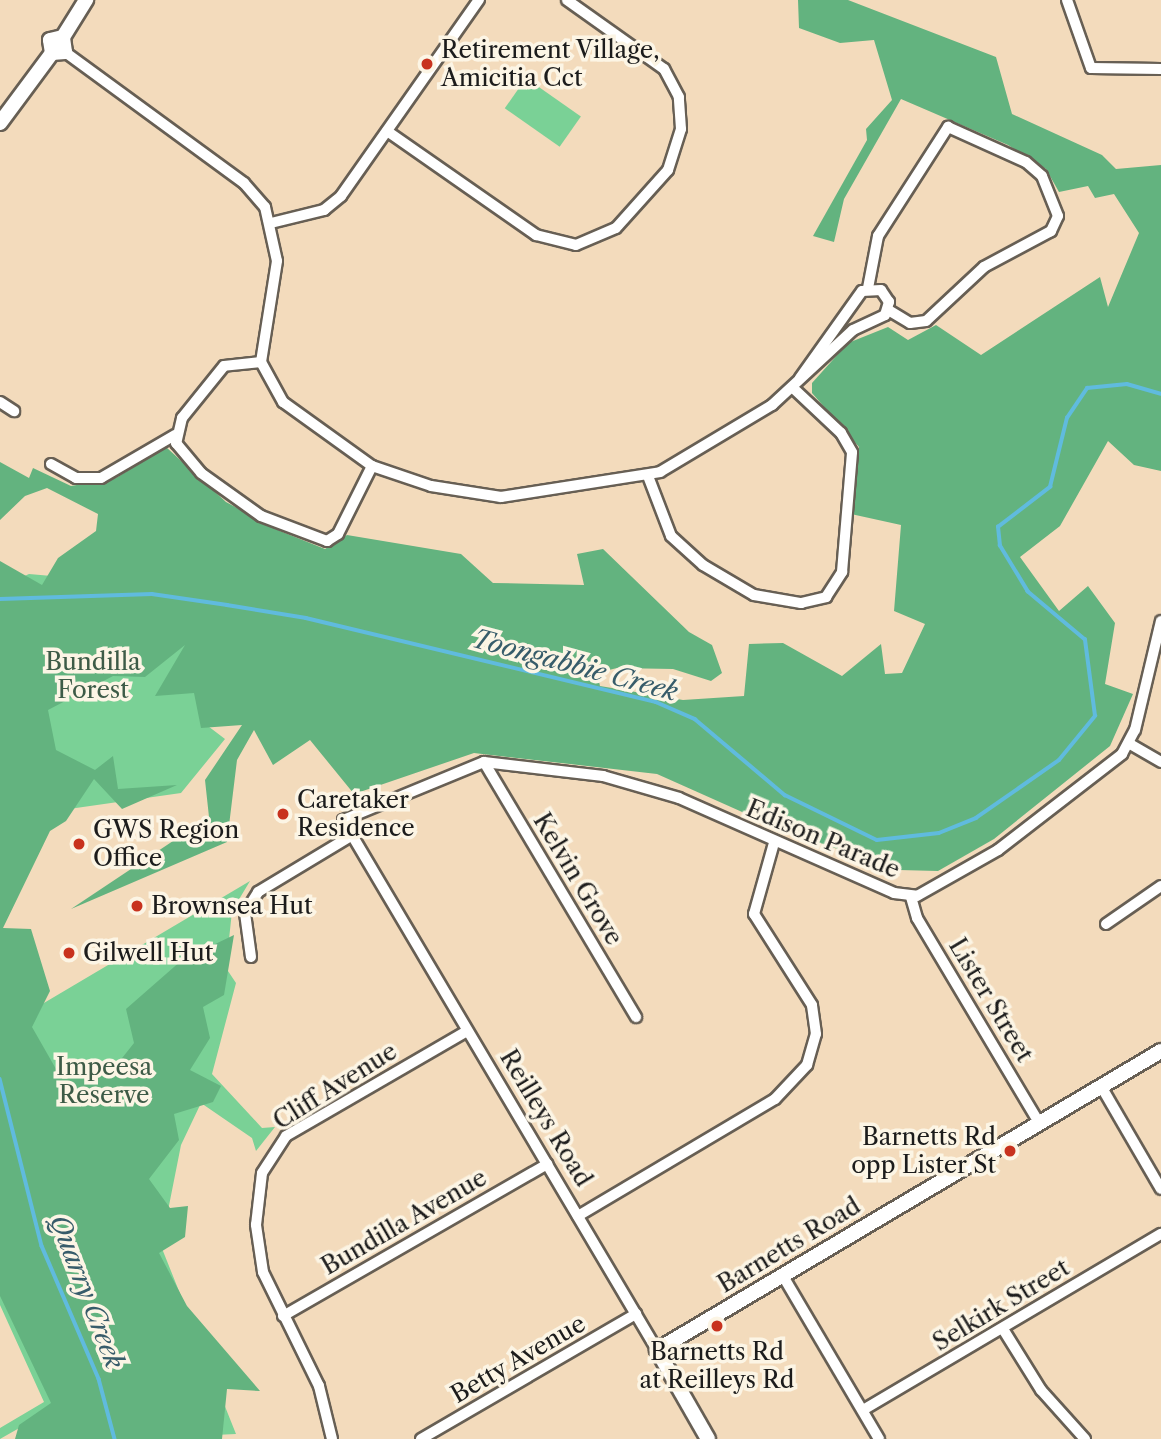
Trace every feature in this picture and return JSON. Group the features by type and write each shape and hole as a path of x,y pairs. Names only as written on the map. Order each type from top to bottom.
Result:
{"street":[{"path":"0,123 60,47 86,0"},
{"path":"271,223 334,203 479,0"},
{"path":"387,131 536,236 576,245 616,228 668,170 681,129 679,97 664,69 567,0"},
{"path":"1067,0 1091,68 1161,69"},
{"path":"60,47 244,183 271,223 277,261 261,362 283,402 372,466 431,486 501,497 648,476 739,427 796,383 853,330 888,310"},
{"path":"796,383 869,288 878,236 948,127 971,133 1042,176 1058,216 1051,231 984,267 926,321 910,323 888,310 881,289 869,288"},
{"path":"51,464 76,478 101,478 175,435 217,371 261,362"},
{"path":"648,476 671,536 703,565 754,595 801,603 826,597 842,572 852,453 796,383"},
{"path":"0,402 13,411"},
{"path":"175,435 187,458 230,496 321,541 338,534 372,466"},
{"path":"1161,621 1130,744 1161,762"},
{"name":"Edison Parade","path":"343,820 484,762 603,776 679,798 774,843 911,897 998,850 1130,744"},
{"name":"Kelvin Grove","path":"484,762 636,1017"},
{"name":"Reilleys Road","path":"343,820 708,1439"},
{"path":"251,957 246,913 258,892 351,836"},
{"path":"578,1216 775,1100 807,1065 816,1034 812,1005 754,914 774,843"},
{"path":"1105,923 1161,886"},
{"name":"Lister Street","path":"911,897 917,918 1039,1123"},
{"name":"Cliff Avenue","path":"332,1439 319,1386 263,1272 256,1236 260,1181 271,1152 296,1130 467,1031"},
{"name":"Barnetts Road","path":"657,1350 1161,1051"},
{"path":"1101,1086 1161,1189"},
{"name":"Bundilla Avenue","path":"283,1316 547,1164"},
{"name":"Selkirk Street","path":"863,1410 1161,1234"},
{"path":"783,1276 879,1439"},
{"name":"Betty Avenue","path":"421,1439 636,1314"},
{"path":"1003,1329 1037,1384 1085,1439"}],"green space":[{"path":"798,0 848,0 996,57 1012,114 1102,155 1116,169 1161,165 1161,471 1134,465 1108,441 1060,526 1020,557 1059,611 1088,586 1115,623 1105,684 1133,694 1110,746 994,839 938,871 899,870 785,831 657,774 474,753 354,794 310,740 273,765 254,730 237,760 227,842 71,909 209,817 205,780 242,725 201,728 194,693 155,696 185,645 145,677 113,676 48,710 56,750 95,770 113,756 118,789 177,785 122,809 94,779 66,821 50,831 3,928 31,929 50,991 32,1027 60,1076 111,1072 134,1043 126,1009 182,960 234,935 224,995 203,1007 210,1038 190,1070 221,1086 213,1102 174,1114 179,1140 149,1179 170,1208 188,1206 185,1237 159,1253 187,1306 260,1391 227,1389 222,1439 15,1439 19,1425 51,1403 0,1296 0,561 42,585 58,558 96,531 98,514 47,488 25,496 0,520 0,462 29,478 33,468 71,486 116,478 166,447 226,502 280,531 325,549 347,535 461,554 493,583 584,585 577,554 603,549 689,632 712,645 722,673 711,681 673,669 617,668 597,673 600,686 683,700 744,696 749,644 783,643 842,676 881,644 885,674 902,673 925,624 894,611 901,525 851,514 859,447 812,393 812,383 848,343 888,327 908,340 936,325 981,355 1100,277 1108,307 1139,233 1114,194 1095,198 1088,186 1059,192 1046,169 1008,145 901,99 844,199 834,242 813,236 867,140 866,129 892,100 874,40 840,43 799,28"},
{"path":"526,78 581,116 560,147 505,108"},
{"name":"Bundilla Forest","path":"29,574 188,588 200,720 225,739 181,793 55,811 4,585"},
{"name":"Impeesa Reserve","path":"250,881 232,911 226,968 236,983 212,1074 262,1128 275,1127 256,1151 252,1138 201,1103 181,1145 161,1246 236,1434 128,1439 100,1382 0,1439 0,1428 44,1402 0,1305 0,1029"}],"waterway":[{"name":"Toongabbie Creek","path":"0,599 152,594 227,605 306,618 656,702 695,719 785,795 877,840 939,833 976,818 1059,760 1095,716 1085,640 1028,592 1000,546 998,527 1050,487 1067,418 1087,388 1127,384 1161,394"},
{"name":"Quarry Creek","path":"0,1079 42,1246 99,1379 115,1439"}],"place":[{"name":"Retirement Village, Amicitia Cct","path":"427,64"},
{"name":"Caretaker Residence","path":"283,814"},
{"name":"GWS Region Office","path":"79,844"},
{"name":"Brownsea Hut","path":"137,906"},
{"name":"Gilwell Hut","path":"69,953"},
{"name":"Barnetts Rd opp Lister St","path":"1010,1151"},
{"name":"Barnetts Rd at Reilleys Rd","path":"717,1326"}]}
